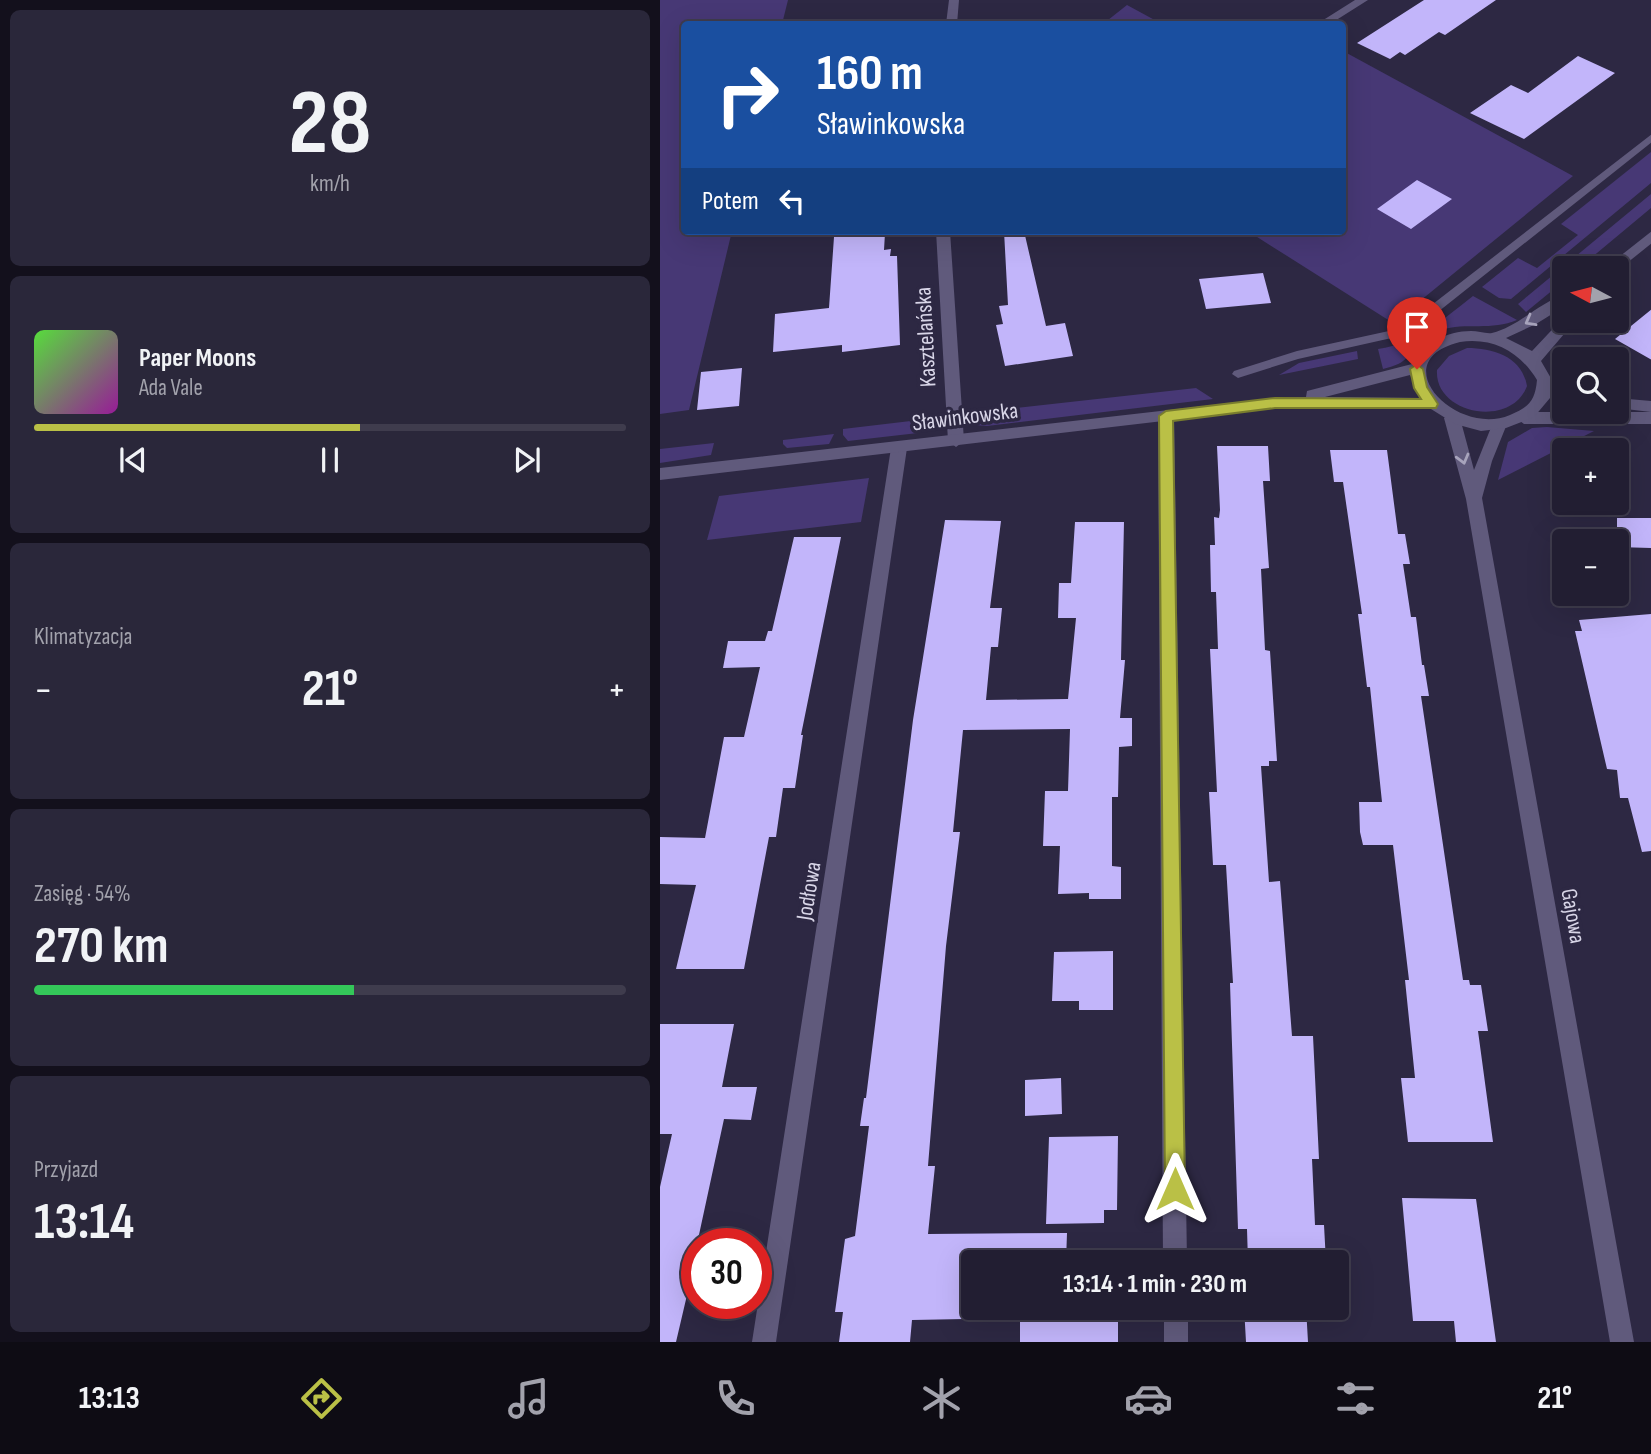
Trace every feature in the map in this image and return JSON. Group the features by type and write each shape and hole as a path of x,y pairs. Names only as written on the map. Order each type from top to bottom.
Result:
{"street":[{"path":"952,21 954,0"},
{"path":"1328,21 1363,0"},
{"name":"Kasztelańska","path":"944,235 956,441"},
{"path":"1627,256 1651,235"},
{"path":"1493,338 1531,321 1552,307"},
{"path":"1533,360 1557,333"},
{"path":"1524,418 1538,405 1545,388 1544,374 1533,360 1516,348 1493,338 1468,336 1442,342 1424,354 1417,369 1421,388 1432,404 1452,418 1476,424 1499,424 1524,418 1651,418"},
{"name":"Sławinkowska","path":"1275,403 1417,369"},
{"path":"1545,388 1552,390"},
{"name":"Sławinkowska","path":"660,474 1275,403 1432,404"},
{"path":"1629,404 1651,407"},
{"path":"1166,416 1175,1250"},
{"name":"Gajowa","path":"1452,418 1474,499 1622,1342"},
{"name":"Gajowa","path":"1474,499 1484,461 1499,424"},
{"name":"Jodłowa","path":"764,1342 899,448"},
{"path":"1176,1320 1176,1342"}],"lane":[{"path":"1238,374 1297,355 1401,332 1415,324 1651,137"}],"shaded area":[{"path":"660,0 788,0 783,21 681,21 681,235 731,235 689,410 660,414"},
{"path":"1127,5 1156,21 1107,21"},
{"path":"1346,53 1573,176 1393,323 1254,235 1346,235"},
{"path":"1651,152 1651,183 1563,256 1552,256 1552,265 1511,299 1499,298 1482,287 1518,258 1537,268 1578,235 1561,224"},
{"path":"1651,194 1651,208 1593,256 1576,256"},
{"path":"1552,276 1552,291 1526,312 1518,304"},
{"path":"1473,296 1517,320 1498,325 1441,330 1425,340 1401,362 1383,369 1378,349 1417,336"},
{"path":"1467,348 1497,352 1513,361 1524,376 1527,386 1518,399 1506,408 1475,411 1460,406 1448,397 1439,385 1437,370 1449,356"},
{"path":"1357,351 1358,359 1279,375 1299,363"},
{"path":"1196,388 1213,399 987,426 974,425 963,414"},
{"path":"936,418 932,428 918,433 848,441 843,435 843,429"},
{"path":"1532,428 1594,431 1580,438 1552,438 1552,452 1498,480 1508,442"},
{"path":"834,434 829,444 787,448 783,444 783,440"},
{"path":"714,443 711,455 660,463 660,449"},
{"path":"869,478 861,522 707,540 719,496"}],"building":[{"path":"1424,0 1496,0 1445,35 1439,32 1405,55 1400,52 1390,59 1357,43"},
{"path":"1578,56 1615,73 1524,139 1470,113 1511,85 1528,93"},
{"path":"1417,180 1452,199 1411,229 1377,209"},
{"path":"885,235 884,250 891,249 890,256 897,256 900,345 842,352 842,345 773,352 775,314 829,308 834,237"},
{"path":"1004,235 1025,235 1046,326 1065,323 1073,356 1005,366 996,325 1003,324 999,306 1008,305"},
{"path":"1263,273 1271,303 1206,309 1199,279"},
{"path":"1652,309 1652,360 1615,339 1622,333 1629,333 1630,327"},
{"path":"742,368 739,406 697,410 701,372"},
{"path":"1217,446 1268,446 1270,481 1263,481 1269,568 1261,569 1265,650 1270,651 1277,761 1269,761 1269,766 1261,766 1269,882 1280,881 1292,1036 1313,1036 1319,1159 1312,1159 1315,1225 1324,1225 1325,1250 1248,1250 1247,1229 1238,1229 1230,983 1233,983 1226,865 1213,865 1209,792 1217,792 1210,649 1218,649 1216,592 1211,592 1210,545 1215,545 1214,517 1219,518"},
{"path":"1330,450 1387,450 1398,534 1405,534 1410,564 1403,564 1411,617 1416,617 1429,696 1421,696 1463,980 1469,980 1470,985 1481,985 1488,1031 1478,1031 1493,1142 1408,1142 1401,1078 1415,1078 1405,980 1409,980 1393,845 1363,845 1360,832 1359,802 1382,802 1370,687 1367,687 1358,614 1362,614 1343,482 1334,482"},
{"path":"1617,518 1652,518 1652,548 1629,547 1629,529 1617,529"},
{"path":"945,520 1001,521 990,608 1002,608 998,647 991,647 986,700 1068,699 1076,618 1058,618 1059,583 1071,583 1075,522 1124,522 1121,660 1125,660 1120,718 1132,718 1132,746 1119,747 1118,797 1112,797 1112,866 1121,867 1121,899 1089,899 1089,893 1058,894 1060,846 1043,846 1045,791 1068,791 1070,729 963,730 953,832 960,832 946,946 928,1166 935,1166 928,1234 1067,1233 1066,1250 961,1250 961,1319 912,1320 910,1342 839,1342 843,1312 835,1312 845,1239 855,1236 869,1126 860,1126 866,1098 913,720"},
{"path":"794,537 841,537 801,735 795,788 783,788 776,837 769,837 744,969 676,969 696,885 660,884 660,837 705,838 724,737 744,737 760,667 723,668 728,641 765,641 768,631 772,631"},
{"path":"1652,614 1652,851 1642,852 1628,798 1620,798 1617,770 1607,769 1575,631 1582,631 1579,620"},
{"path":"1113,951 1113,1010 1079,1010 1079,1001 1052,1001 1054,952"},
{"path":"660,1024 734,1024 722,1087 757,1087 751,1120 724,1119 700,1228 681,1228 681,1319 676,1342 660,1342 660,1187 672,1134 660,1134"},
{"path":"1061,1078 1062,1114 1025,1116 1025,1080"},
{"path":"1118,1136 1117,1210 1104,1210 1104,1223 1046,1224 1049,1137"},
{"path":"1402,1198 1476,1199 1496,1342 1456,1342 1454,1321 1413,1321"},
{"path":"1020,1320 1118,1320 1118,1342 1020,1342"},
{"path":"1245,1320 1307,1320 1308,1342 1246,1342"}],"route":[{"path":"1175,1189 1166,416 1275,403 1432,404 1421,388 1417,369"}]}
